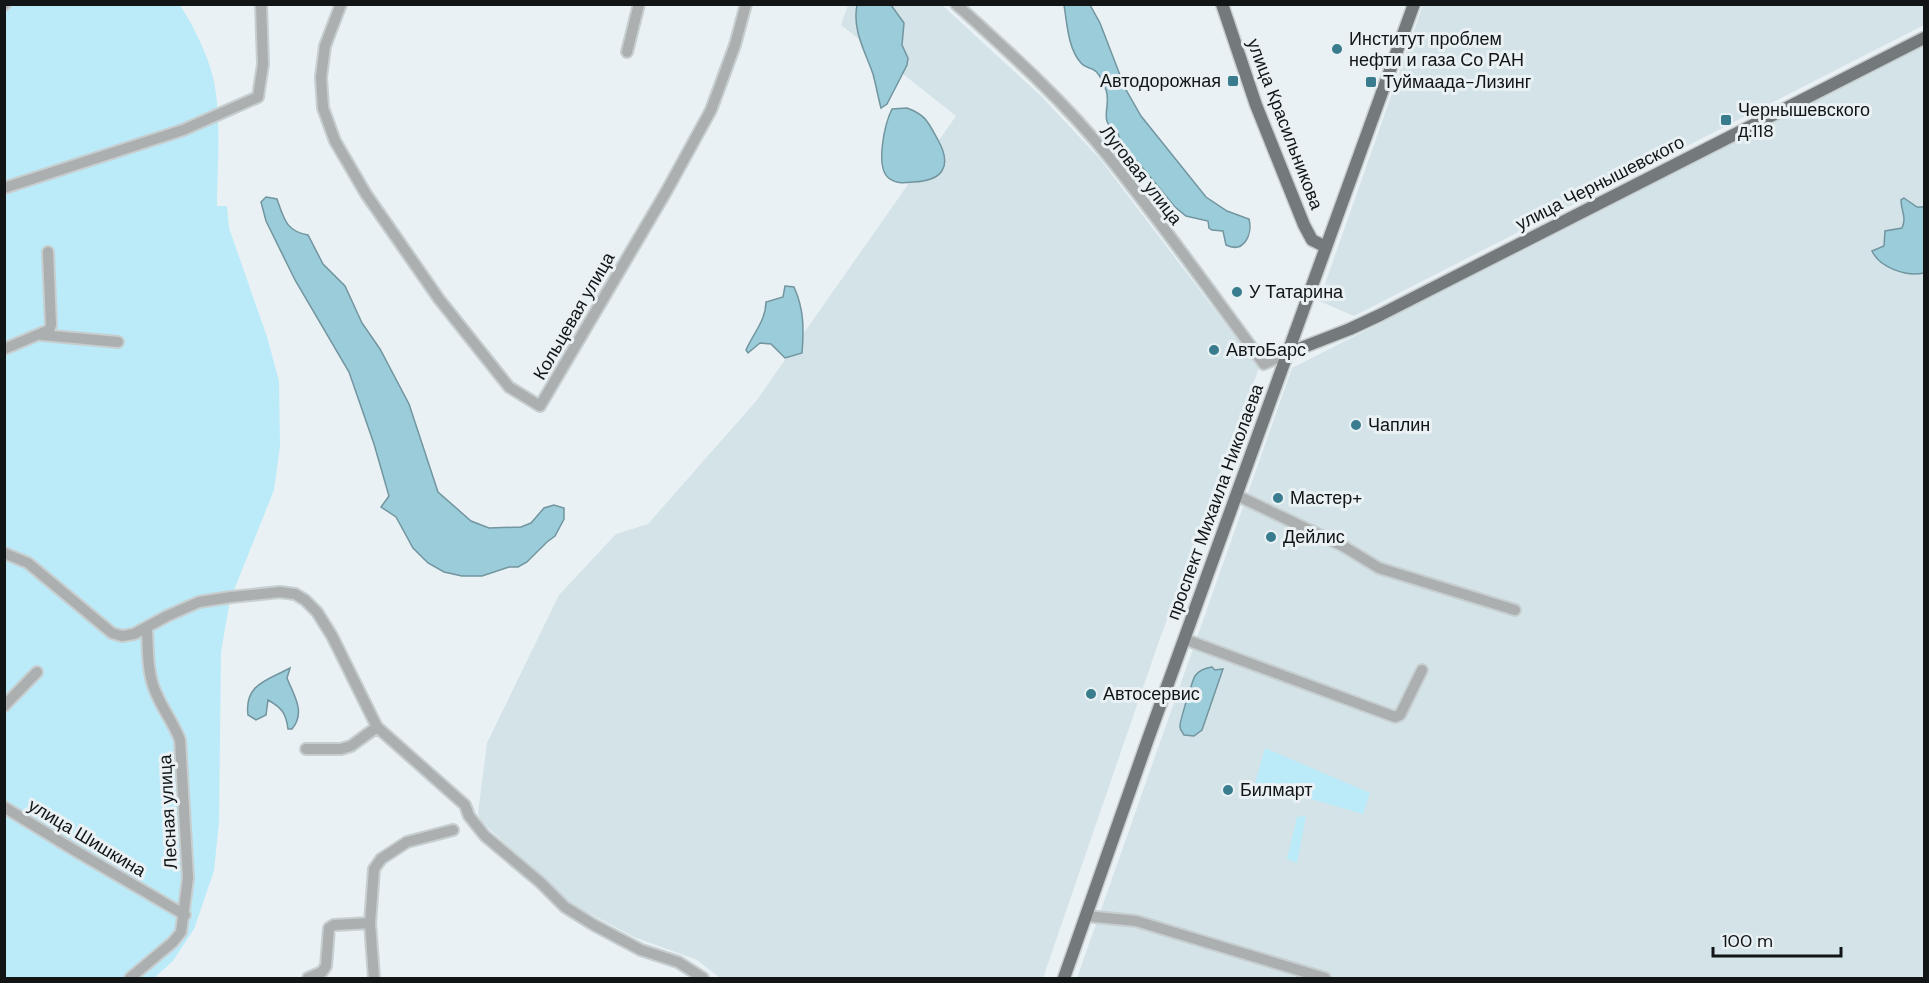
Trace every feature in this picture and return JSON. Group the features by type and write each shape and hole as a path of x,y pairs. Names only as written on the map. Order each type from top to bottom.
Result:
{"main road":[{"name":"улица Красильникова","path":"1222,4 1256,105 1304,225 1312,240 1326,247"},
{"name":"проспект Михаила Николаева","path":"1064,978 1414,4"},
{"name":"улица Чернышевского","path":"1288,353 1380,315 1924,38"}],"street":[{"path":"4,189 183,130 258,97 263,64 261,4"},
{"name":"Кольцевая улица","path":"341,4 325,46 321,77 323,108 335,141 366,194 439,299 509,387 540,406 666,192 711,110 735,45 746,4"},
{"path":"627,52 639,4"},
{"name":"Луговая улица","path":"956,4 1012,55 1068,111 1107,155 1264,364 1288,353"},
{"path":"4,349 42,335 49,330 51,325 48,252"},
{"path":"42,335 118,342"},
{"path":"1236,495 1343,546 1380,568 1515,610"},
{"path":"4,553 28,563 112,633 122,636 134,634 199,602 270,593 295,594 305,600 317,612 332,636 377,727 465,805 469,816 485,836 541,883 565,907 641,950 678,962 703,978"},
{"name":"Лесная улица","path":"130,978 182,932 188,878 180,740 152,683 148,662 147,628"},
{"path":"1184,639 1395,717 1400,715 1422,670"},
{"path":"4,706 36,672"},
{"path":"306,749 341,749 351,746 377,727"},
{"name":"улица Шишкина","path":"4,807 185,915"},
{"path":"374,978 370,923 375,869 381,859 407,842 453,830"},
{"path":"1086,916 1136,921 1326,978"},
{"path":"308,978 322,972 326,966 329,928 342,924 370,923"}],"shaded area":[{"path":"1924,4 1924,25 1354,316 1319,301 1423,5"},
{"path":"5,5 180,5 201,43 214,82 218,117 217,206 227,206 229,228 267,337 279,381 280,446 274,490 230,600 221,652 219,822 214,871 194,929 173,961 154,978 5,978"},
{"path":"848,5 942,5 1042,97 1100,159 1259,368 1158,644 1043,978 720,978 697,960 634,937 568,902 480,820 478,813 487,743 559,595 616,534 648,524 757,400 956,116 841,25"},
{"path":"857,5 891,5 904,23 902,45 908,58 907,65 887,104 881,108 873,74 858,32"},
{"path":"1064,5 1090,5 1100,23 1125,88 1141,116 1206,197 1227,211 1249,219 1250,231 1242,245 1232,247 1226,245 1223,231 1209,228 1208,221 1186,216 1175,207 1137,161 1125,152 1117,131 1111,127 1106,118 1107,96 1101,78 1096,71 1083,65 1073,51"},
{"path":"1924,46 1924,978 1077,978 1292,368"},
{"path":"907,108 923,116 929,124 942,150 944,165 942,171 931,179 901,183 893,181 885,174 882,145 892,109"},
{"path":"266,197 277,199 290,227 308,235 323,264 345,286 362,323 380,349 409,404 438,492 471,521 489,528 521,527 531,523 544,508 554,505 564,508 564,519 555,536 527,562 518,567 509,567 482,576 462,576 444,572 428,563 413,548 396,517 381,507 389,496 349,372 295,280 266,221 261,202"},
{"path":"1904,198 1917,207 1924,207 1924,273 1910,274 1895,270 1881,262 1872,251 1884,246 1885,231 1902,228 1904,217 1901,200"},
{"path":"785,286 794,287 800,303 803,327 802,353 785,358 771,344 760,343 748,353 746,350 762,321 766,302 783,297"},
{"path":"1212,667 1215,670 1223,669 1202,730 1194,736 1184,735 1180,724 1194,679 1200,671"},
{"path":"290,668 287,678 298,710 296,723 292,729 288,729 282,712 268,700 266,715 256,720 248,715 250,696 259,684"},
{"path":"1265,748 1370,793 1363,814 1255,783"},
{"path":"1306,816 1297,863 1287,859 1297,817"}],"place":[{"name":"Институт проблем нефти и газа Со РАН","path":"1337,49"},
{"name":"Автодорожная","path":"1233,81"},
{"name":"Туймаада-Лизинг","path":"1371,82"},
{"name":"Чернышевского д.118","path":"1726,120"},
{"name":"У Татарина","path":"1237,292"},
{"name":"АвтоБарс","path":"1214,350"},
{"name":"Чаплин","path":"1356,425"},
{"name":"Мастер+","path":"1278,498"},
{"name":"Дейлис","path":"1271,537"},
{"name":"Автосервис","path":"1091,694"},
{"name":"Билмарт","path":"1228,790"}]}
